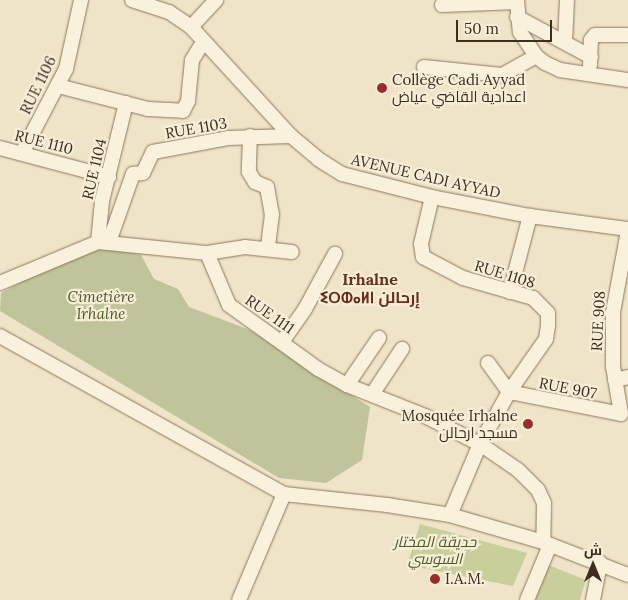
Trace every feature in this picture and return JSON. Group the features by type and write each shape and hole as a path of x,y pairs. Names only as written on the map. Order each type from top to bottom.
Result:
{"street":[{"name":"RUE 1106","path":"22,153 58,86 71,54 81,0"},
{"name":"AVENUE CADI AYYAD","path":"132,0 147,2 169,12 191,26 291,136 318,159 342,174 432,196 530,216 628,230"},
{"path":"191,26 216,0"},
{"path":"565,42 567,0"},
{"path":"442,5 516,1 520,32 536,56 552,67 628,80"},
{"path":"517,17 591,57"},
{"path":"590,74 591,40 595,35 628,35"},
{"path":"58,86 126,103 176,112 186,110 192,60 204,41"},
{"path":"424,67 502,74 536,56"},
{"name":"RUE 1104","path":"104,242 102,201 126,103"},
{"path":"250,136 249,172 255,182 267,187 272,214 268,248"},
{"name":"RUE 1103","path":"133,174 144,173 153,152 250,136 291,136"},
{"name":"RUE 1110","path":"0,148 133,174"},
{"path":"104,242 133,174"},
{"name":"RUE 1108","path":"432,196 421,244 423,257 446,271 542,304 548,312 546,339 509,392"},
{"path":"510,292 530,216"},
{"name":"RUE 908","path":"625,418 622,378 612,337 622,290 628,230"},
{"path":"0,283 104,242 207,254 245,247 292,252"},
{"name":"RUE 1111","path":"207,254 229,305 318,369 346,385 373,394 480,444 518,470 538,490 545,512 546,543 527,600"},
{"path":"282,342 305,309 335,254"},
{"path":"0,336 284,494 387,505 450,515 546,543 628,575"},
{"path":"346,385 379,338"},
{"path":"373,394 402,349"},
{"path":"450,515 480,444 509,392 488,363"},
{"name":"RUE 907","path":"509,392 625,418"},
{"path":"239,600 284,494"},
{"path":"594,600 600,563"}],"green space":[{"name":"Cimetière Irhalne","path":"103,246 141,255 154,279 178,289 189,307 250,330 370,407 362,460 326,483 279,478 0,311 1,293 81,250"},
{"name":"حديقة المختار السوسي","path":"420,524 527,553 513,586 407,565"},
{"path":"546,564 586,580 580,600 532,600"}],"place":[{"name":"Collège Cadi Ayyad اعدادية القاضي عياض","path":"382,88"},
{"name":"Mosquée Irhalne مسجد ارحالن","path":"528,424"},
{"name":"I.A.M.","path":"435,579"}],"district":[{"name":"Irhalne ⵉⵔⵀⴰⵍⵏ إرحالن","path":"370,288"}]}
